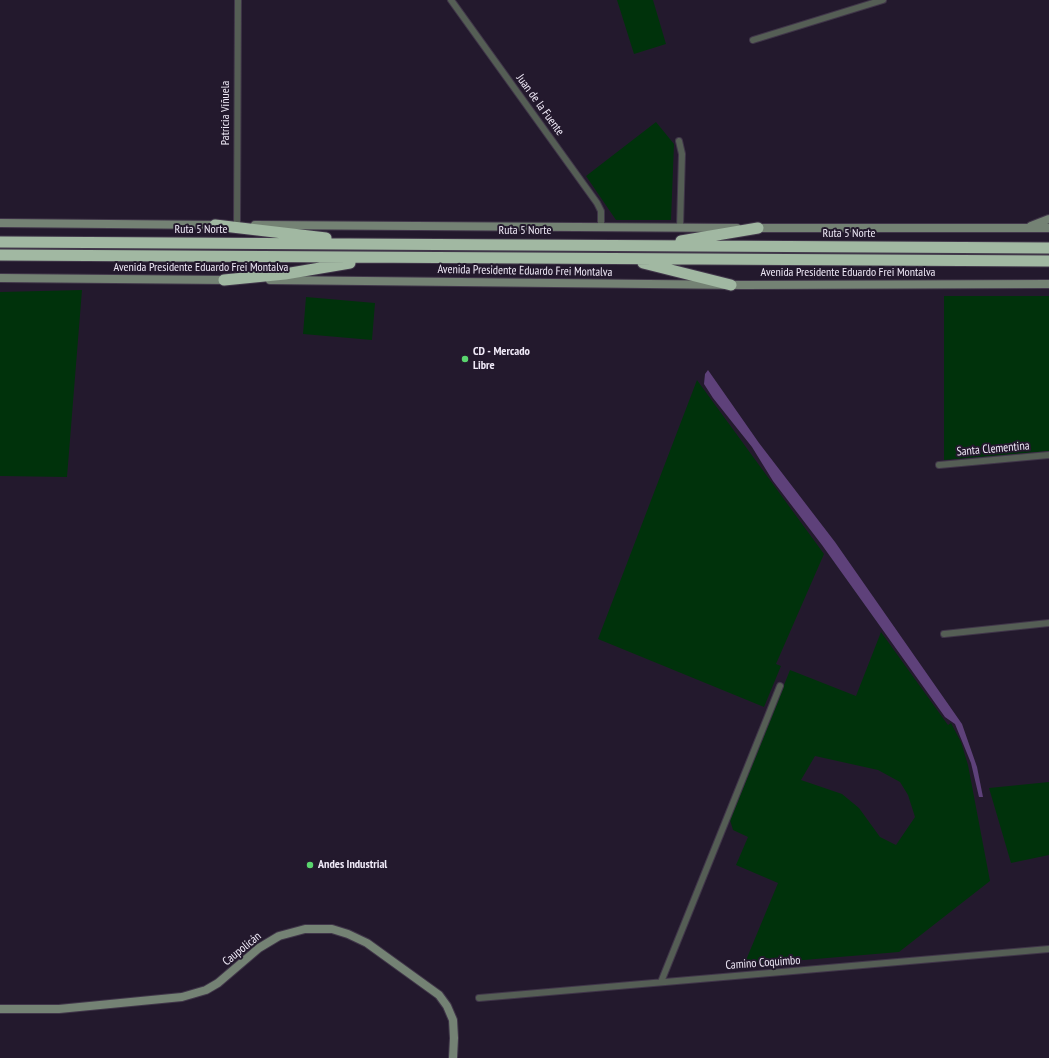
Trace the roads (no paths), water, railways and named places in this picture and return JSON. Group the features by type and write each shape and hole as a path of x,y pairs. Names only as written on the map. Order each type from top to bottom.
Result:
{"highway":[{"path":"215,225 366,244"},
{"path":"661,245 758,228"},
{"name":"Ruta 5 Norte","path":"0,242 1049,248"},
{"path":"0,255 1049,261"},
{"path":"224,280 292,273 380,258"},
{"path":"619,259 730,285"}],"main road":[{"path":"1024,228 1049,219"},
{"path":"0,223 758,228 1049,228"},
{"name":"Avenida Presidente Eduardo Frei Montalva","path":"0,278 730,285 1049,284"},
{"name":"Caupolicán","path":"0,1009 59,1009 182,997 206,990 259,948 279,936 305,929 332,929 348,934 367,943 439,995 447,1006 453,1020 453,1058"}],"street":[{"name":"Patricia Viñuela","path":"237,225 238,0"},
{"name":"Juan de la Fuente","path":"451,0 597,203 601,211 601,227"},
{"path":"753,40 883,0"},
{"path":"679,141 682,154 680,227"},
{"name":"Santa Clementina","path":"939,464 1049,455"},
{"path":"944,634 1049,624"},
{"path":"662,982 780,686"},
{"name":"Camino Coquimbo","path":"479,998 1049,949"}],"place":[{"name":"CD - Mercado Libre","path":"465,359"},
{"name":"Andes Industrial","path":"310,865"}]}
